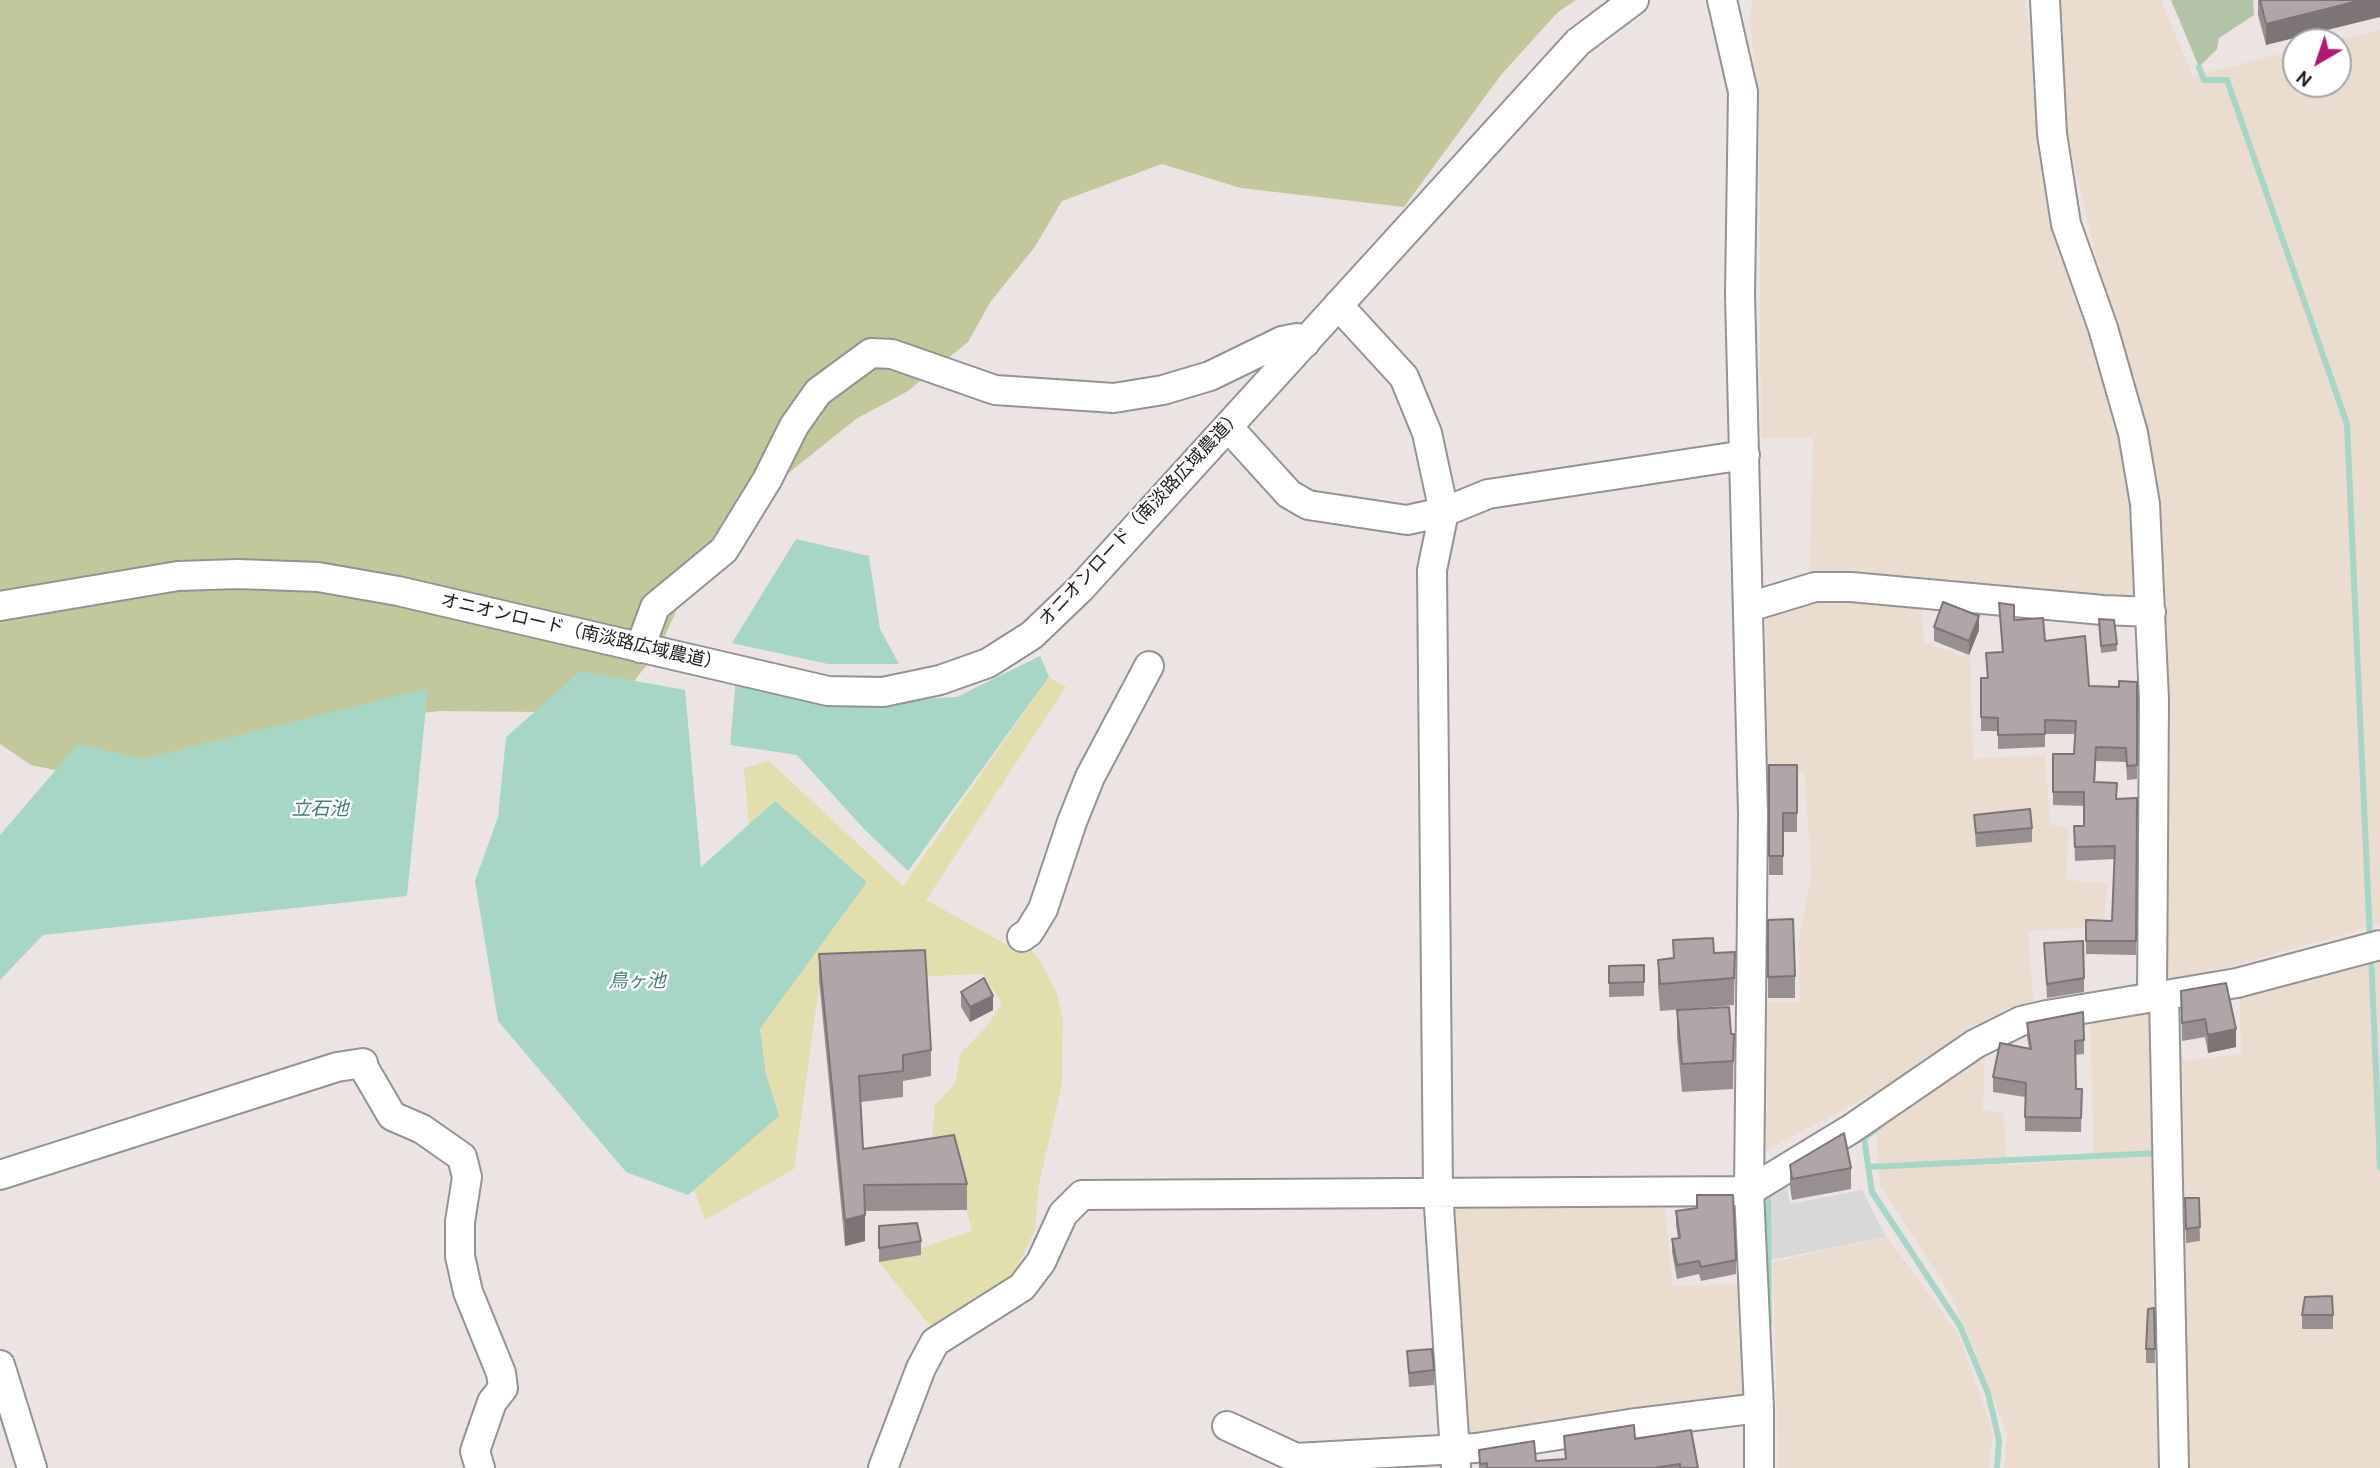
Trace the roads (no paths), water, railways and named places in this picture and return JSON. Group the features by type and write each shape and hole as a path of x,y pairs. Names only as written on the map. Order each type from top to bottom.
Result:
{"street":[{"name":"オニオンロード（南淡路広域農道）","path":"0,606 178,576 238,573 318,577 398,591 828,691 884,692 940,680 988,663 1032,635 1080,589 1578,42 1634,0"},
{"path":"1722,0 1743,92 1740,295 1753,814 1749,1191 1759,1408 1759,1468"},
{"path":"2045,0 2052,134 2066,224 2103,328 2133,433 2145,504 2154,700 2158,996 2174,1468"},
{"path":"1338,305 1404,377 1427,433 1444,512 1432,570 1438,1192 1455,1459"},
{"path":"639,649 655,607 724,550 767,480 794,426 818,392 871,353 892,354 995,390 1114,398 1163,390 1210,376 1282,341 1297,338 1305,343"},
{"path":"1229,428 1289,494 1308,505 1407,520 1444,512 1488,494 1745,455"},
{"path":"1749,607 1815,587 1850,587 2103,610 2151,611"},
{"path":"1023,937 1043,909 1090,777 1149,666"},
{"path":"883,1468 935,1342 1022,1287 1041,1262 1063,1214 1082,1195 1749,1191 1851,1129 1975,1044 2021,1021 2237,983 2380,945"},
{"path":"0,1175 337,1067 363,1063 392,1116 422,1129 462,1157 467,1177 460,1222 460,1256 468,1292 501,1373 503,1388 492,1402 475,1451 480,1468"},
{"path":"0,1364 32,1468"},
{"path":"1227,1426 1291,1463 1455,1459 1476,1448 1629,1424 1759,1408"}],"water":[{"path":"796,539 869,556 880,629 899,664 828,664 732,643"},
{"path":"1040,656 1049,677 908,871 864,829 797,755 730,745 736,679 826,704 957,697"},
{"name":"鳥ヶ池","path":"581,671 685,690 701,867 775,801 867,882 760,1029 766,1074 779,1116 688,1195 626,1172 498,1021 475,881 498,817 506,737"},
{"name":"立石池","path":"428,688 407,896 43,935 0,980 0,835 78,744 143,759"}],"waterway":[{"path":"2199,67 2204,80 2227,80 2347,424 2370,940"},
{"path":"2371,954 2380,1167"},
{"path":"1855,1141 1879,1127"},
{"path":"1864,1138 1872,1192 1960,1326 1988,1393 1999,1440 1997,1468"},
{"path":"1868,1167 2159,1153"},
{"path":"1768,1190 1769,1323"}]}
